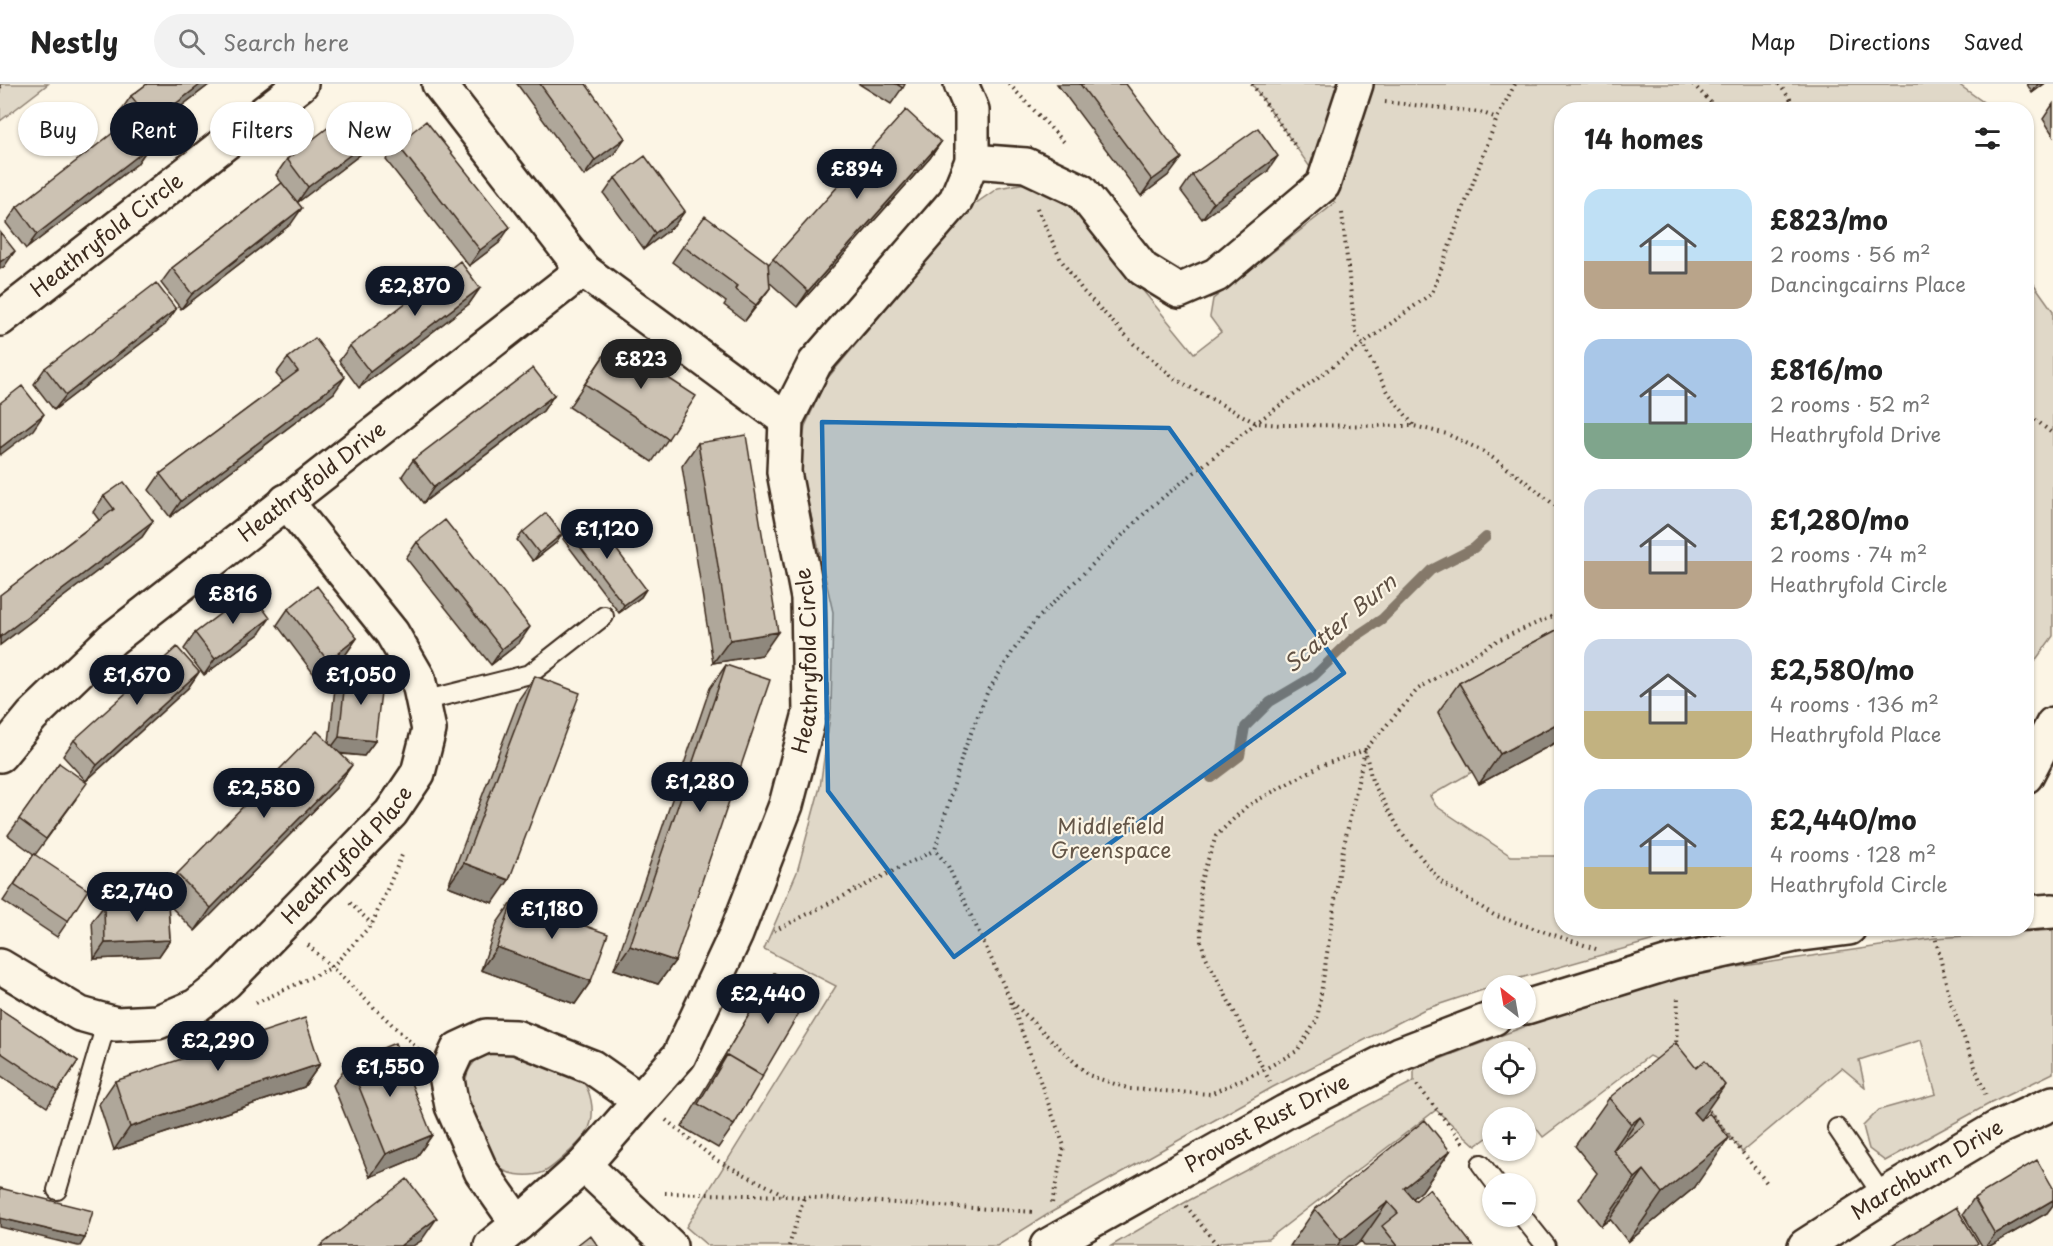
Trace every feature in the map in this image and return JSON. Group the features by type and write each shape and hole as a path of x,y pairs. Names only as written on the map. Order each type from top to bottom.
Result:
{"street":[{"name":"Heathryfold Circle","path":"0,319 302,84"},
{"path":"439,84 583,270 786,420"},
{"name":"Heathryfold Circle","path":"491,1246 584,1165 679,1056 736,934 786,805 810,713 808,598 784,472 786,420 815,363 956,200 972,161 972,110 961,84"},
{"path":"972,161 1026,165 1081,191 1143,269 1179,291 1216,275 1323,185 1354,91"},
{"name":"Heathryfold Drive","path":"0,755 32,716 112,639 583,270"},
{"name":"Heathryfold Place","path":"0,966 80,1014 116,1024 158,1022 196,1006 226,982 391,813 418,773 429,730 418,678 392,633 286,501"},
{"path":"2034,761 2053,724"},
{"path":"2034,912 2053,911"},
{"path":"1536,1003 1672,962 1790,936"},
{"name":"Provost Rust Drive","path":"1055,1231 1400,1054 1482,1023"},
{"path":"518,1224 481,1171 452,1106 446,1075 458,1049 486,1035 516,1037 592,1067 639,1100"},
{"name":"Marchburn Drive","path":"1805,1246 1997,1128 2053,1103"},
{"path":"584,1165 670,1246"}],"lane":[{"path":"423,701 530,674 604,616"},
{"path":"57,1190 106,1021"},
{"path":"1837,1128 1883,1196"},
{"path":"1481,1164 1488,1173"},
{"path":"1531,1227 1546,1246"}],"path":[{"path":"0,87 4,84"},
{"path":"1009,84 1072,150"},
{"path":"1252,84 1344,215 1355,330 1388,392 1414,426"},
{"path":"736,934 771,932 935,850 963,753 987,693 1034,622 1151,507 1256,423 1432,292 1497,118 1515,84"},
{"path":"1693,84 1710,102"},
{"path":"1779,84 1792,102"},
{"path":"1354,91 1480,112 1497,118"},
{"path":"1026,165 1026,183 1061,260 1083,291 1134,344 1175,379 1256,423 1414,426 1447,434 1483,451 1554,505"},
{"path":"2034,419 2053,434"},
{"path":"1011,1001 1088,1075 1130,1089 1210,1095 1297,1051 1317,1020 1342,854 1365,750 1418,689 1498,640 1554,616"},
{"path":"1365,750 1372,781 1402,834 1441,882 1494,915 1554,935"},
{"path":"1286,1112 1205,955 1201,941 1200,883 1216,836 1247,806 1320,766 1365,750"},
{"path":"252,1005 331,968 372,924 407,844"},
{"path":"632,1210 650,1192 787,1196 1055,1231 1064,1146 1011,1001 948,867 935,850"},
{"path":"284,921 446,1075"},
{"path":"1558,936 1606,952"},
{"path":"1935,936 1951,1003 1997,1128"},
{"path":"1672,962 1678,988 1676,1057"},
{"path":"1400,1054 1414,1081 1465,1145"},
{"path":"639,1100 716,1160 787,1196"},
{"path":"1705,1106 1767,1183"},
{"path":"789,1246 804,1197"},
{"path":"1207,1233 1218,1246"}],"highlighted area":[{"path":"822,422 1169,428 1344,673 954,957 828,791"}],"green space":[{"path":"0,84 48,84 25,102 18,102 18,107 0,121"},
{"name":"Middlefield Greenspace","path":"1252,84 1958,84 1983,102 1554,102 1554,662 1438,713 1472,772 1430,796 1436,806 1511,856 1554,856 1554,936 1668,936 1531,975 1482,975 1482,990 1425,1009 1273,1087 1050,1213 997,1246 708,1246 686,1227 836,986 764,949 797,872 820,787 831,709 833,612 800,467 805,426 826,380 972,206 998,188 1026,183 1068,199 1194,353 1221,332 1210,317 1213,299 1335,203"},
{"path":"2034,284 2053,311 2053,636 2034,662"},
{"path":"2053,930 2053,1073 1989,1104 1885,1161 1869,1149 1863,1126 1879,1110 1936,1094 1921,1040 1859,1060 1865,1087 1842,1068 1742,1152 1676,1068 1649,1056 1543,1137 1536,1128 1536,1107 1482,1107 1482,1142 1476,1146 1436,1110 1268,1239 1221,1242 1217,1246 1111,1246 1184,1203 1414,1081 1414,1069 1482,1043 1482,1095 1536,1095 1536,1041 1487,1041 1518,1029 1536,1029 1536,1022 1696,973 1935,938 2034,936 2034,931"},
{"path":"510,1051 552,1064 574,1074 585,1085 591,1100 592,1117 587,1132 574,1148 554,1165 538,1174 517,1175 497,1167 487,1152 467,1101 466,1079 469,1069 476,1060 489,1052"}],"building":[{"path":"147,84 201,84 178,102 136,102 131,96"},
{"path":"540,84 586,84 625,138 595,160"},
{"path":"1080,84 1126,84 1182,158 1152,180"},
{"path":"906,110 941,142 808,291 773,259"},
{"path":"426,121 510,227 480,250 406,156 412,156 412,132"},
{"path":"1258,128 1278,156 1213,203 1192,175"},
{"path":"326,129 326,156 348,156 308,187 287,159 291,156 314,156 314,138"},
{"path":"110,135 110,156 138,156 37,234 17,207 83,156 98,156 98,144"},
{"path":"645,156 685,211 655,233 615,178"},
{"path":"282,183 302,208 192,294 172,268"},
{"path":"705,216 768,263 770,288 756,305 735,289 737,286 683,246"},
{"path":"0,232 15,251 0,262"},
{"path":"460,261 480,288 370,372 350,346"},
{"path":"156,283 176,309 66,395 45,368"},
{"path":"315,338 345,377 181,501 160,474 298,371 288,358"},
{"path":"613,342 696,396 668,439 585,384"},
{"path":"533,368 554,395 434,487 413,460"},
{"path":"22,386 44,414 0,448 0,403"},
{"path":"746,435 778,632 730,640 698,443"},
{"path":"124,482 153,521 0,637 0,595 114,509 104,496"},
{"path":"546,513 562,534 539,553 523,532"},
{"path":"590,514 646,589 624,605 568,531"},
{"path":"445,520 530,627 502,649 417,542"},
{"path":"317,586 357,638 328,661 288,609"},
{"path":"250,591 270,618 215,659 195,633"},
{"path":"1554,631 1554,725 1500,754 1459,683"},
{"path":"177,647 199,672 97,765 74,740"},
{"path":"726,665 770,680 675,961 630,946"},
{"path":"346,672 383,676 375,741 339,737"},
{"path":"535,676 580,693 509,880 464,863"},
{"path":"317,731 352,765 211,908 177,874"},
{"path":"59,763 87,783 46,839 19,819"},
{"path":"34,854 88,890 68,921 14,885"},
{"path":"513,900 608,934 591,981 497,947"},
{"path":"168,903 170,940 105,943 104,906"},
{"path":"774,973 810,994 762,1076 727,1055 716,1070"},
{"path":"0,1009 78,1061 58,1091 0,1052"},
{"path":"305,1018 320,1064 130,1127 115,1081"},
{"path":"395,1043 432,1135 386,1154 349,1062"},
{"path":"1676,1043 1696,1068 1705,1060 1725,1085 1693,1112 1700,1120 1709,1113 1729,1138 1662,1193 1644,1170 1635,1178 1613,1150 1645,1124 1640,1117 1631,1124 1609,1098"},
{"path":"727,1055 763,1076 734,1125 698,1104"},
{"path":"1425,1120 1450,1151 1404,1188 1415,1201 1429,1189 1473,1246 1398,1246 1382,1226 1398,1213 1388,1202 1341,1240 1315,1209"},
{"path":"2037,1160 2053,1188 2053,1200 1995,1234 1974,1198"},
{"path":"407,1179 437,1218 400,1246 320,1246"},
{"path":"0,1188 93,1211 85,1238 0,1218"},
{"path":"1956,1207 1978,1243 1974,1246 1893,1245"},
{"path":"590,1235 598,1246 576,1246"}],"waterway":[{"name":"Scatter Burn","path":"1211,778 1240,756 1245,727 1270,702 1314,676 1352,639 1382,619 1431,570 1474,548 1486,537"}]}
